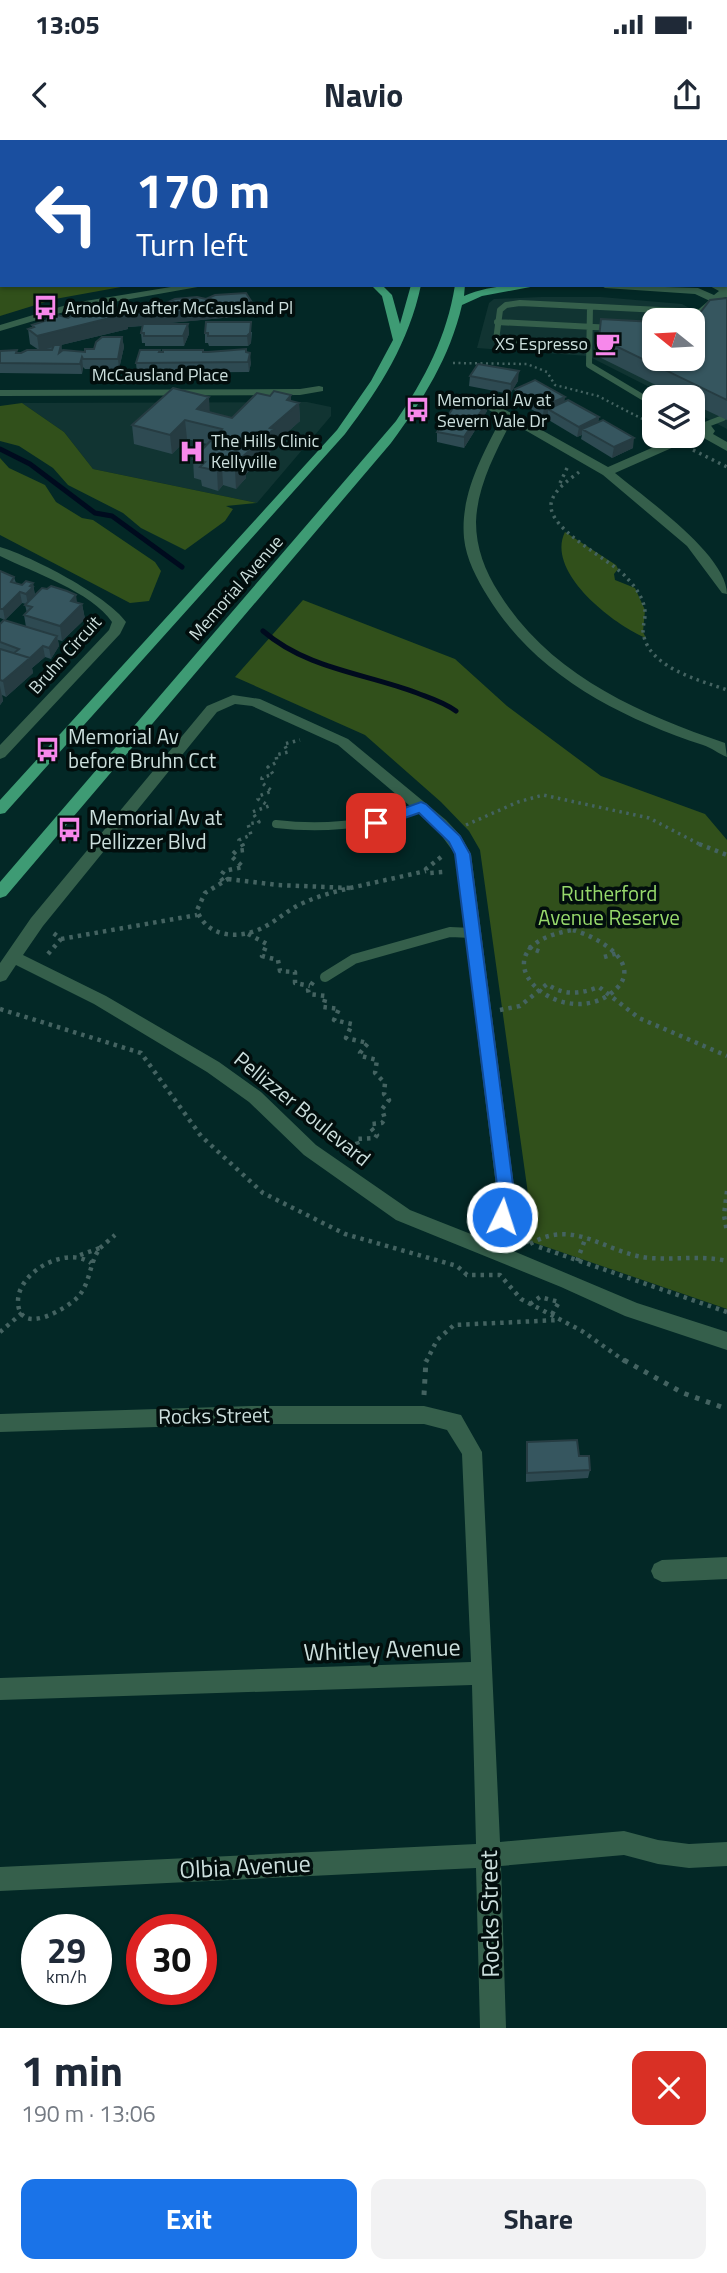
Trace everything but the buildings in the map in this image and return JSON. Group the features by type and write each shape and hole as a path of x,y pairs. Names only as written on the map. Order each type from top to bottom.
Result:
{"main road":[{"path":"379,287 385,292 399,340"},
{"name":"Memorial Avenue","path":"0,809 341,432 367,397 399,340 415,287"},
{"name":"Memorial Avenue","path":"0,892 387,440 429,378 458,303 460,287"},
{"path":"458,303 479,293 522,287"}],"street":[{"path":"0,328 73,306 192,287"},
{"path":"638,287 723,293"},
{"name":"McCausland Place","path":"0,393 300,392 319,389"},
{"path":"451,397 489,405 607,472 692,543 727,590"},
{"path":"509,415 479,478 471,508 470,537 480,571 497,604 523,636 557,666 608,701 671,730 725,747"},
{"path":"496,439 516,434 539,434"},
{"path":"705,435 727,447"},
{"path":"607,472 662,448"},
{"name":"Bruhn Circuit","path":"0,551 93,598 116,614 119,622 115,631 0,754"},
{"path":"0,976 12,956 212,709 233,699 255,702 342,742 449,832 463,854 506,1194 502,1217 485,1249"},
{"name":"Pellizzer Boulevard","path":"12,956 100,1000 213,1067 255,1097 310,1150 403,1215 568,1281 632,1310 727,1341"},
{"name":"Rocks Street","path":"0,1423 251,1415 426,1416"},
{"name":"Whitley Avenue","path":"0,1689 483,1673 472,1452 454,1422 426,1416"},
{"path":"662,1571 727,1568"},
{"name":"Rocks Street","path":"483,1673 493,2028"},
{"name":"Olbia Avenue","path":"0,1879 489,1855 624,1843 658,1852 689,1856 727,1854"}],"lane":[{"path":"704,308 723,293"},
{"path":"589,346 496,340 500,310 512,304 642,308"},
{"path":"590,307 589,365 642,397"},
{"path":"497,321 616,328"},
{"path":"705,426 723,418"},
{"path":"276,824 307,828 353,827 376,823 421,807"},
{"path":"325,977 354,959 450,932 472,933"}],"path":[{"path":"449,363 527,364 547,372 555,385 598,396 642,419"},
{"path":"687,448 727,467"},
{"path":"592,464 560,484 553,495 551,510 558,525 571,537 616,565 635,588 645,610 643,632 659,659 676,670 727,690"},
{"path":"223,881 220,877 224,871 243,867 231,856 236,851 245,850 239,840 251,835 248,824 259,822 252,812 268,806 258,799 258,796 272,791 261,783 262,778 273,774 268,767 277,762 276,755 288,752 284,744 303,740"},
{"path":"449,832 518,802 543,795 649,818 708,849 727,855"},
{"path":"426,872 427,865 441,857"},
{"path":"350,888 278,885 238,879 223,881 204,895 197,906 197,915 204,925 222,934 247,934 274,922 298,905 350,888 426,872 443,872"},
{"path":"48,954 61,939 197,915"},
{"path":"573,930 604,939 618,953 623,964 619,985 610,994 590,1002 556,1000 537,991 523,969 524,954 528,947 542,936 573,930"},
{"path":"52,932 61,939"},
{"path":"247,934 267,944 262,956 264,958 278,960 280,971 295,972 295,983 310,986"},
{"path":"528,947 543,953"},
{"path":"604,957 618,953"},
{"path":"325,977 322,976 310,986 309,994 326,996 324,1007 339,1009 334,1020 352,1024 346,1038 368,1042 360,1053 361,1056 377,1059 375,1073 385,1083 384,1094 389,1100 382,1109 385,1119 382,1123 372,1124 377,1135 375,1138 356,1139 362,1157 359,1161"},
{"path":"482,1011 520,1006 547,984 561,992 576,993 599,987 639,1018 727,1056"},
{"path":"576,993 578,1003"},
{"path":"0,1009 141,1053 201,1136 263,1193 345,1234 457,1266 467,1275 500,1275 516,1294 530,1304 582,1331 660,1382 727,1409"},
{"path":"727,1191 724,1214 727,1232"},
{"path":"530,1244 538,1237 554,1234 586,1237 614,1249 649,1258 708,1255 727,1261"},
{"path":"100,1248 80,1255 55,1258 32,1272 18,1293 18,1308 22,1313 38,1319 64,1309 88,1283 91,1263 100,1248 115,1235"},
{"path":"586,1237 577,1261 727,1312"},
{"path":"80,1255 91,1263"},
{"path":"530,1304 540,1297 559,1301 551,1316"},
{"path":"0,1332 22,1313"},
{"path":"426,1416 424,1371 428,1350 454,1325 560,1320"}],"shaded area":[{"path":"601,297 682,304 689,308 642,308 642,371 705,371 705,317 727,307 727,429 705,417 705,385 645,385 588,356 477,348 489,303 494,299"},
{"name":"The Hills Clinic Kellyville","path":"307,402 331,407 331,416 257,503 93,469 64,432 22,403"}],"green space":[{"path":"0,287 121,287 55,299 0,316"},
{"path":"22,403 64,432 93,469 257,503 226,506 233,509 225,521 185,550 141,528 123,513 68,485 53,468 19,446 0,441 0,406"},
{"path":"0,458 9,468 45,485 56,502 82,518 93,520 155,562 161,571 149,601 130,603 0,535"},
{"path":"565,532 616,565 618,569 614,574 615,580 635,588 645,610 643,632 646,638 617,622 573,580 561,548"},
{"name":"Rutherford Avenue Reserve","path":"303,600 455,659 507,706 601,776 705,814 727,840 727,1309 529,1241 522,1235 529,1201 480,850 469,831 441,802 365,735 235,677"}],"waterway":[{"path":"0,449 30,464 95,513 112,516 182,567"},
{"path":"263,631 280,644 317,662 417,693 456,711"}],"place":[{"name":"Arnold Av after McCausland Pl","path":"45,308"},
{"name":"XS Espresso","path":"608,344"},
{"name":"Memorial Av at Severn Vale Dr","path":"417,410"},
{"name":"The Hills Clinic Kellyville","path":"191,451"},
{"name":"Memorial Av before Bruhn Cct","path":"48,749"},
{"name":"Memorial Av at Pellizzer Blvd","path":"69,830"}],"route":[{"path":"376,823 421,807 455,839 463,854 506,1194 502,1217"}]}
